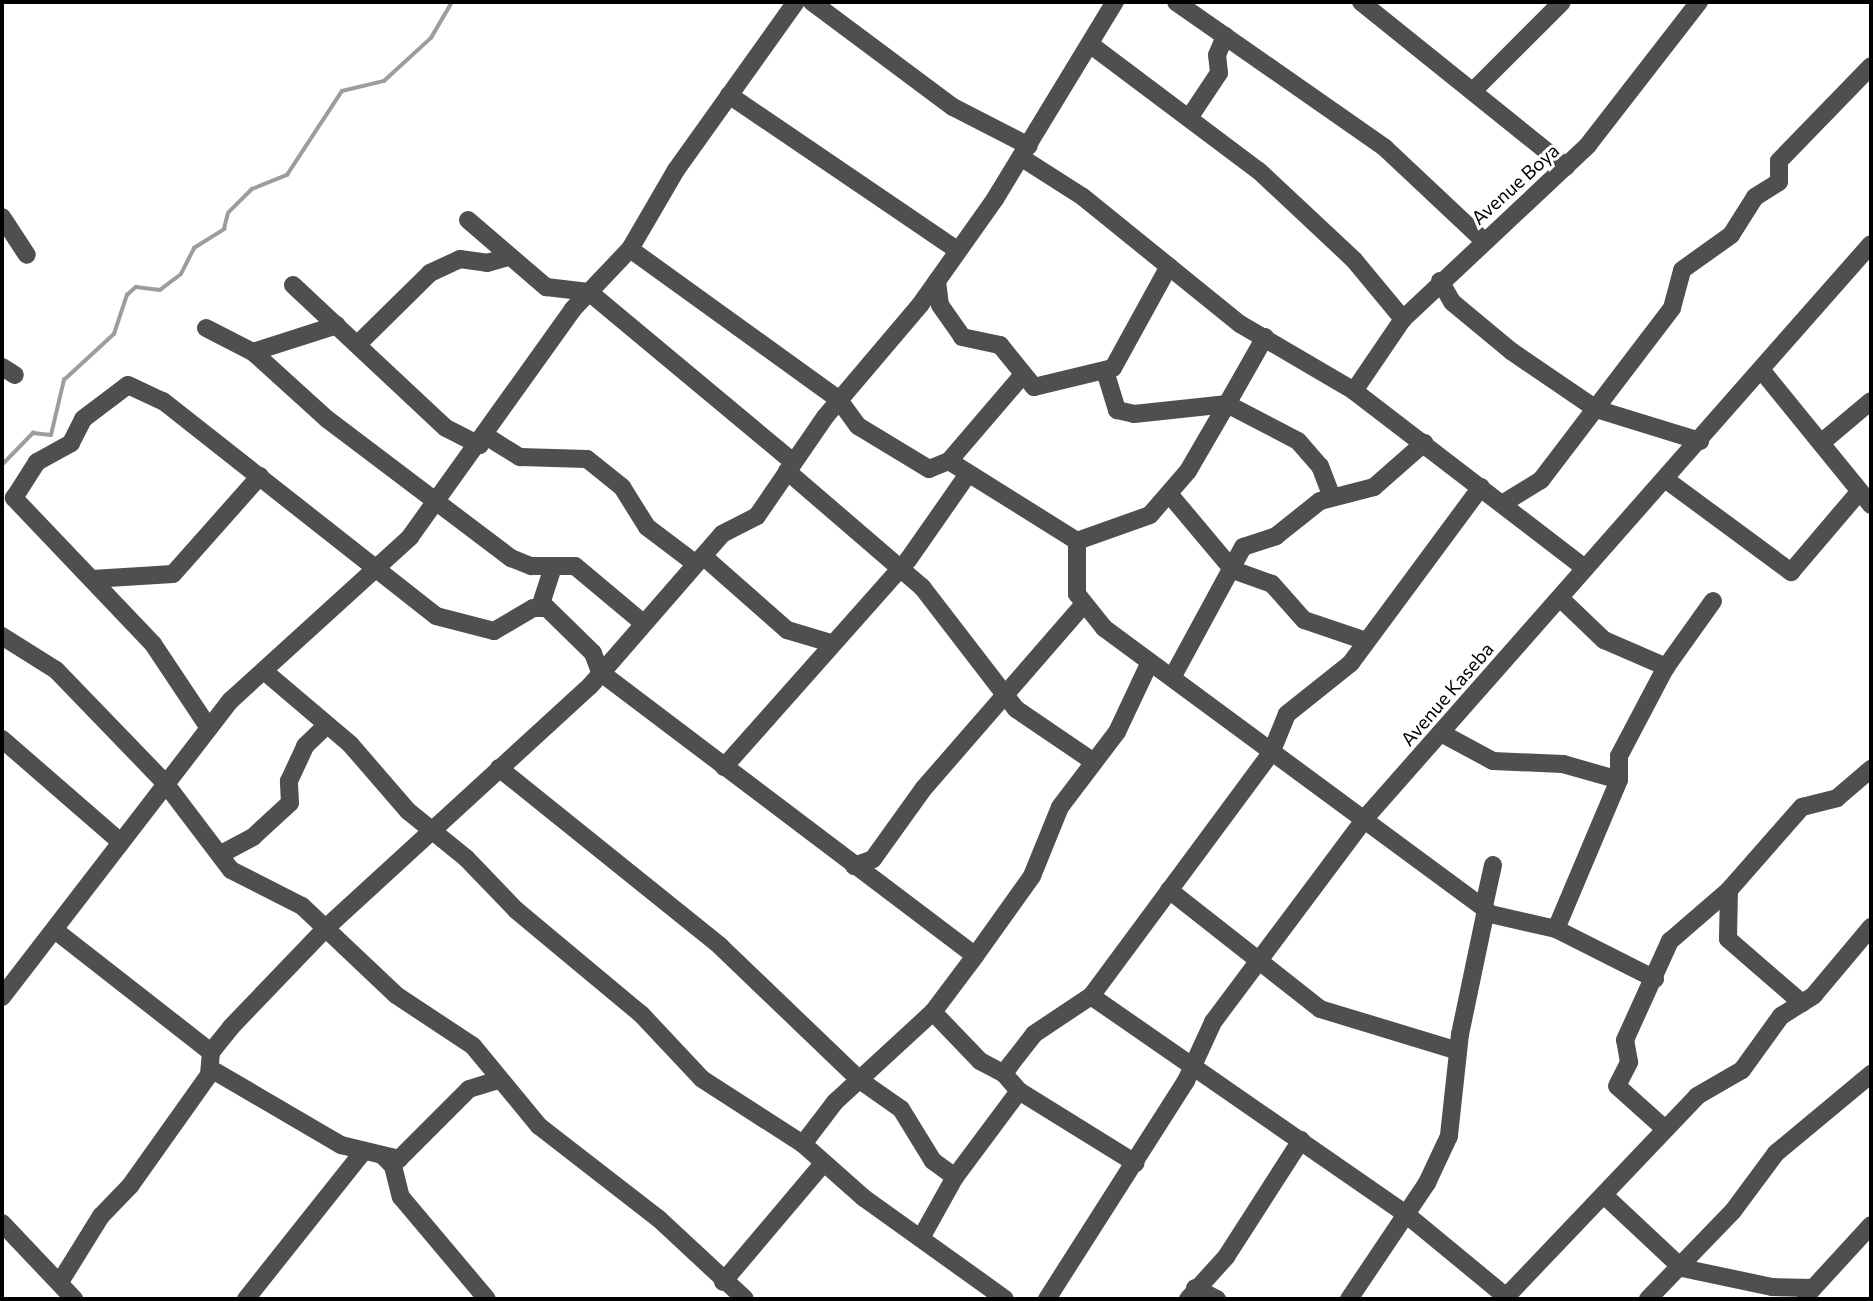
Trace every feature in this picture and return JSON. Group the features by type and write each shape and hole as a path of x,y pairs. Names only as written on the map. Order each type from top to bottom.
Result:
{"street":[{"path":"2,997 56,931 118,839 209,729 264,671 373,570 398,552 483,441 589,292 630,249 729,95 796,2"},
{"path":"812,2 953,107 1025,152 1169,266 1265,337 1354,391 1585,568"},
{"path":"60,1282 100,1216 130,1186 211,1061 328,926 435,832 600,672 722,534 757,516 839,400 920,305 937,281 1025,152 1091,45 1113,2"},
{"path":"1176,2 1385,148 1483,240"},
{"path":"1362,2 1475,89 1566,167"},
{"path":"1475,89 1562,2"},
{"name":"Avenue Boya","path":"1354,391 1403,319 1483,240 1566,167 1699,2"},
{"path":"1189,118 1219,73 1217,55 1225,36"},
{"path":"1091,45 1259,171 1354,260 1403,319"},
{"path":"1502,504 1541,480 1672,308 1682,270 1731,235 1755,197 1779,183 1779,161 1871,66"},
{"path":"729,95 957,250"},
{"path":"2,217 27,255"},
{"path":"468,220 546,287 589,292 790,466 901,566 1026,717 1094,762"},
{"name":"Avenue Kaseba","path":"1047,1299 1135,1163 1193,1063 1256,964 1367,817 1585,568 1763,372 1871,244"},
{"path":"630,249 839,400 858,426 920,466 937,468 949,461 1021,377"},
{"path":"358,344 430,273 460,259 508,257"},
{"path":"937,281 940,305 962,337 1000,345 1021,377 1034,387 1105,371 1116,365 1169,266"},
{"path":"1440,281 1452,302 1511,351 1596,408 1700,441"},
{"path":"293,285 446,428 520,457 587,459 622,487 646,527 700,560 787,630 831,643"},
{"path":"920,305 940,305"},
{"path":"253,352 337,325"},
{"path":"206,328 253,352 327,419 520,563 552,569 575,566 642,622"},
{"path":"949,461 966,477 1077,541 1125,528 1170,495 1265,337"},
{"path":"1105,371 1117,410 1134,414 1227,404 1298,441 1320,466 1332,497"},
{"path":"1665,479 1791,572 1866,498 1763,372"},
{"path":"209,729 153,644 14,498 37,462 71,443 83,419 112,403 128,385 163,401 260,476 373,570 436,616 482,632 540,607 552,569"},
{"path":"1821,443 1871,401"},
{"path":"1173,676 1233,570 1243,547 1276,536 1332,497 1374,487 1424,443"},
{"path":"92,579 173,574 260,476"},
{"path":"724,768 901,566 966,477"},
{"path":"1004,1074 1034,1034 1091,996 1271,753 1287,714 1351,663 1363,640 1481,487"},
{"path":"1170,495 1233,570 1272,584 1304,620 1363,640"},
{"path":"1077,541 1082,606 1149,664 1173,676 1271,753 1367,817 1387,842 1485,909 1556,929 1655,979"},
{"path":"1560,598 1604,640 1666,667"},
{"path":"1556,929 1619,780 1619,756 1666,667 1713,601"},
{"path":"854,866 873,859 924,788 1006,695 1043,645 1082,606"},
{"path":"540,607 586,644 600,672 975,956"},
{"path":"2,636 56,670 165,783 223,853 231,870 328,926 396,995 473,1046 498,1080 539,1126 659,1219 723,1282 745,1299"},
{"path":"803,1144 861,1081 933,1012 975,956 1031,876 1060,807 1123,721 1149,664"},
{"path":"264,671 327,725 435,832 641,1014 709,1084 803,1144 822,1165 1005,1299"},
{"path":"223,853 253,837 290,803 289,780 305,746 327,725"},
{"path":"1441,733 1493,761 1563,764 1619,780"},
{"path":"2,739 118,839"},
{"path":"499,768 712,939 861,1081 901,1109 933,1161 955,1177"},
{"path":"1665,1129 1617,1086 1629,1062 1625,1040 1670,942 1729,890 1802,807 1837,798 1871,769"},
{"path":"1349,1299 1407,1215 1449,1136 1458,1051 1493,865"},
{"path":"1169,890 1256,964 1351,1023 1458,1051"},
{"path":"1729,890 1728,939 1802,1003"},
{"path":"1091,996 1193,1063 1407,1215 1506,1298 1605,1196 1696,1096 1742,1070 1781,1016 1802,1003 1871,927"},
{"path":"56,931 211,1061 363,1152 399,1159 469,1089 498,1080"},
{"path":"933,1012 980,1060 1004,1074 1019,1091 1135,1163"},
{"path":"1648,1299 1682,1268 1776,1153 1871,1074"},
{"path":"921,1238 955,1177 1019,1091"},
{"path":"1191,1293 1226,1256 1301,1140"},
{"path":"246,1299 363,1152"},
{"path":"383,1156 393,1166 401,1197 487,1299"},
{"path":"723,1282 822,1165"},
{"path":"1605,1196 1682,1268 1808,1293 1871,1225"},
{"path":"2,1223 74,1299"},
{"path":"1191,1293 1217,1299"}],"waterway":[{"path":"2,465 33,433 51,435 64,380 114,334 127,295 136,287 160,290 181,274 194,248 224,229 228,213 252,189 287,175 342,91 384,81 431,38 452,2"}]}
